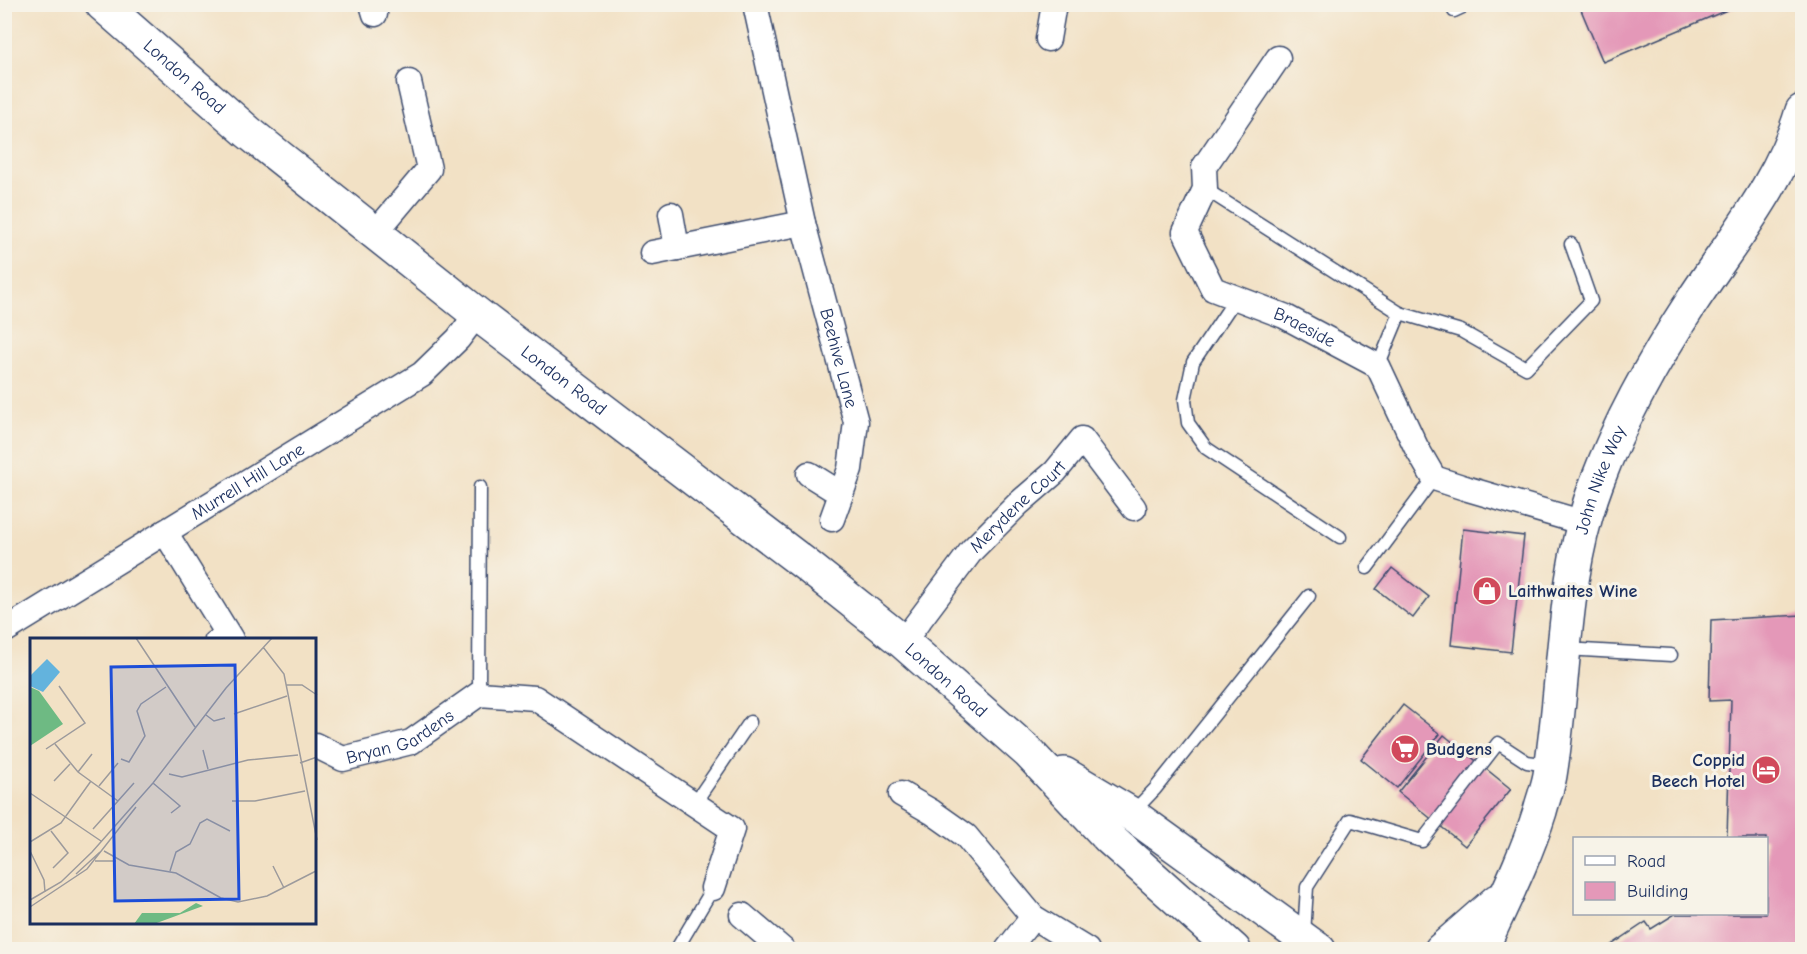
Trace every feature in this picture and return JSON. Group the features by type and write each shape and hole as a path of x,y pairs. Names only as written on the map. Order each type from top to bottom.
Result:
{"main road":[{"name":"London Road","path":"102,4 248,132 477,314 805,564 903,642 1028,752 1120,826 1311,944"},
{"name":"John Nike Way","path":"1481,950 1530,843 1550,778 1560,702 1570,584 1584,523 1597,483 1628,410 1651,368 1692,301 1760,204 1796,134 1803,111"},
{"name":"London Road","path":"1120,826 1234,950"},
{"name":"John Nike Way","path":"1442,950 1484,915 1509,889"},
{"name":"John Nike Way","path":"1496,950 1509,889"}],"street":[{"name":"Beehive Lane","path":"755,4 803,223 856,422 850,469 832,519"},
{"path":"1048,39 1054,4"},
{"name":"Braeside","path":"1278,58 1204,166 1205,189 1185,232 1213,289 1284,316 1378,366"},
{"path":"376,232 429,169 409,82"},
{"path":"671,213 677,248"},
{"path":"652,253 803,223"},
{"name":"Murrell Hill Lane","path":"4,631 422,374 458,339 477,314"},
{"path":"1378,366 1416,447 1434,478 1584,523"},
{"name":"Merydene Court","path":"903,642 972,550 1018,504 1055,472 1082,439 1134,508"},
{"path":"809,474 841,494"},
{"path":"165,532 222,636"},
{"path":"479,694 535,698 732,829 713,888"},
{"name":"Bryan Gardens","path":"316,746 343,759 411,742 479,694"},
{"path":"901,794 966,836 1033,917 1087,950"},
{"path":"742,915 783,950"},
{"path":"1007,950 1033,917"}],"lane":[{"path":"1454,11 1468,4"},
{"path":"1205,189 1400,313 1461,331 1526,368 1592,301 1571,244"},
{"path":"1236,298 1193,362 1185,400 1188,423 1206,448 1340,537"},
{"path":"1378,366 1400,313"},
{"path":"1367,568 1434,478"},
{"path":"479,694 480,487"},
{"path":"1120,826 1155,789 1309,596"},
{"path":"1564,649 1671,655"},
{"path":"694,804 750,722"},
{"path":"1311,944 1307,887 1350,820 1422,841 1498,742 1527,762 1551,765"},
{"path":"676,950 713,888"}],"building":[{"path":"1579,5 1739,5 1603,62"},
{"name":"Laithwaites Wine","path":"1463,529 1524,536 1511,652 1451,645"},
{"path":"1392,568 1429,597 1413,618 1376,589"},
{"name":"Coppid Beech Hotel","path":"1802,615 1802,950 1604,950 1646,922 1651,929 1673,915 1768,915 1768,837 1727,837 1731,700 1709,701 1711,620"},
{"path":"1403,705 1440,734 1397,788 1361,759"},
{"path":"1444,735 1511,789 1465,846 1398,792"}],"place":[{"name":"Laithwaites Wine","path":"1487,591"},
{"name":"Budgens","path":"1405,749"},
{"name":"Coppid Beech Hotel","path":"1766,770"}]}
